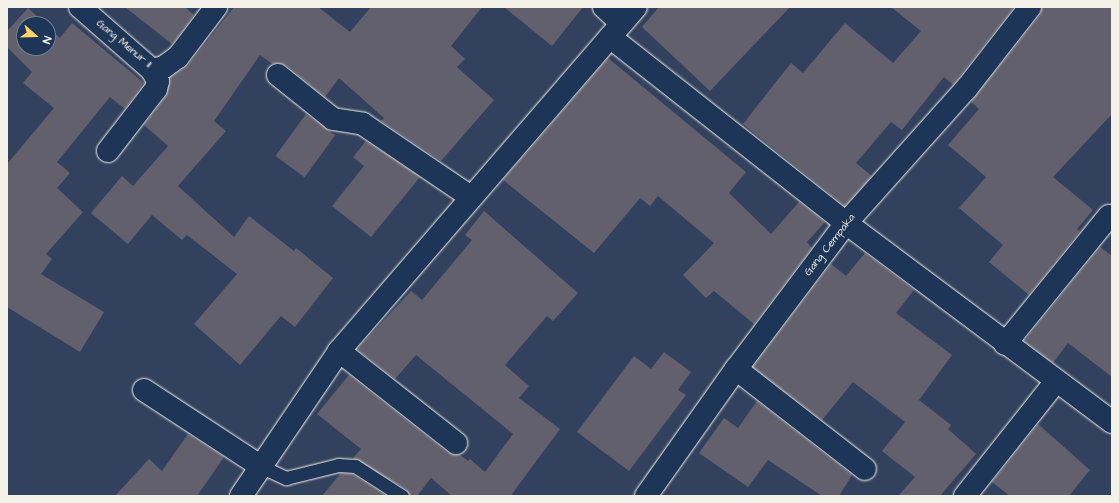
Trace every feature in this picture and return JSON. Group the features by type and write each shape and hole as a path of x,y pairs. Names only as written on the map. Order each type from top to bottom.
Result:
{"street":[{"name":"Gang Menur II","path":"80,7 152,70 164,67 178,57 216,7"},
{"path":"604,7 615,30 846,222 1005,344 1112,422"},
{"path":"241,496 339,351 636,7"},
{"name":"Gang Cempaka","path":"646,496 736,369 846,222 966,89 1030,7"},
{"path":"108,151 156,89 158,82 152,70"},
{"path":"278,75 332,119 363,124 471,197"},
{"path":"1005,344 1109,216"},
{"path":"339,351 456,443"},
{"path":"736,369 864,469"},
{"path":"964,496 1056,381"},
{"path":"144,390 260,466"}],"lane":[{"path":"260,466 286,478 338,465 355,466 402,496"}],"building":[{"path":"125,7 185,7 194,15 172,44"},
{"path":"234,7 318,7 350,32 371,7 482,7 451,46 465,59 457,67 494,100 441,161 381,121 384,118 339,78 325,97 286,65 279,63 272,64 260,55 214,121 226,131 178,186 234,237 249,216 294,251 296,248 333,278 295,327 281,316 240,365 194,324 237,274 187,235 182,240 152,215 128,244 91,213 122,176 133,186 168,146 144,125 166,96 169,78 188,65"},
{"path":"504,7 583,7 552,46"},
{"path":"659,7 790,7 710,91 642,27"},
{"path":"891,7 1014,7 953,85 944,77 902,130 891,122 856,163 872,176 845,206 743,124 791,63 803,73 845,23 893,63 921,31"},
{"path":"1042,7 1112,7 1112,114 1053,177 1093,210 1077,229 1080,231 1029,295 989,262 1003,245 959,208 986,177 948,145 979,109 971,102 1040,15"},
{"path":"28,8 36,16 21,16"},
{"path":"16,21 16,56 7,47 7,31"},
{"path":"72,23 144,83 125,109 110,97 57,162 70,173 57,188 83,212 46,254 52,259 41,274 104,312 80,352 7,307 7,164 54,108 23,83 32,72 16,56 56,56 56,34 60,38"},
{"path":"608,58 746,172 729,193 771,234 799,202 825,222 807,242 812,248 754,324 714,291 706,298 683,275 714,243 658,196 650,206 640,198 594,253 503,180"},
{"path":"306,114 335,135 305,177 275,156"},
{"path":"366,141 420,177 371,237 332,206 364,166 353,157"},
{"path":"484,211 578,293 553,321 547,316 505,365 529,386 519,398 560,429 512,494 514,496 452,496 431,478 417,496 410,496 406,489 353,458 361,449 317,414 349,375 448,453 460,455 468,461 470,459 485,472 513,434 416,355 395,379 357,349 411,291 422,300 472,240 465,235"},
{"path":"1100,247 1112,256 1112,377 1068,343 1053,363 1024,341"},
{"path":"865,253 914,290 896,313 952,355 919,400 951,425 948,429 976,454 940,496 898,496 915,477 882,451 905,422 853,382 822,420 753,367 831,264 846,276"},
{"path":"664,352 691,372 678,390 686,395 629,471 577,432 634,356 651,369"},
{"path":"757,401 852,475 839,496 822,496 768,460 748,487 699,453 724,418 738,428"},
{"path":"1038,424 1090,470 1069,496 1010,496 992,482"},
{"path":"188,434 224,457 197,496 115,496 149,459 162,471"},
{"path":"341,473 352,474 387,496 322,496"}]}
